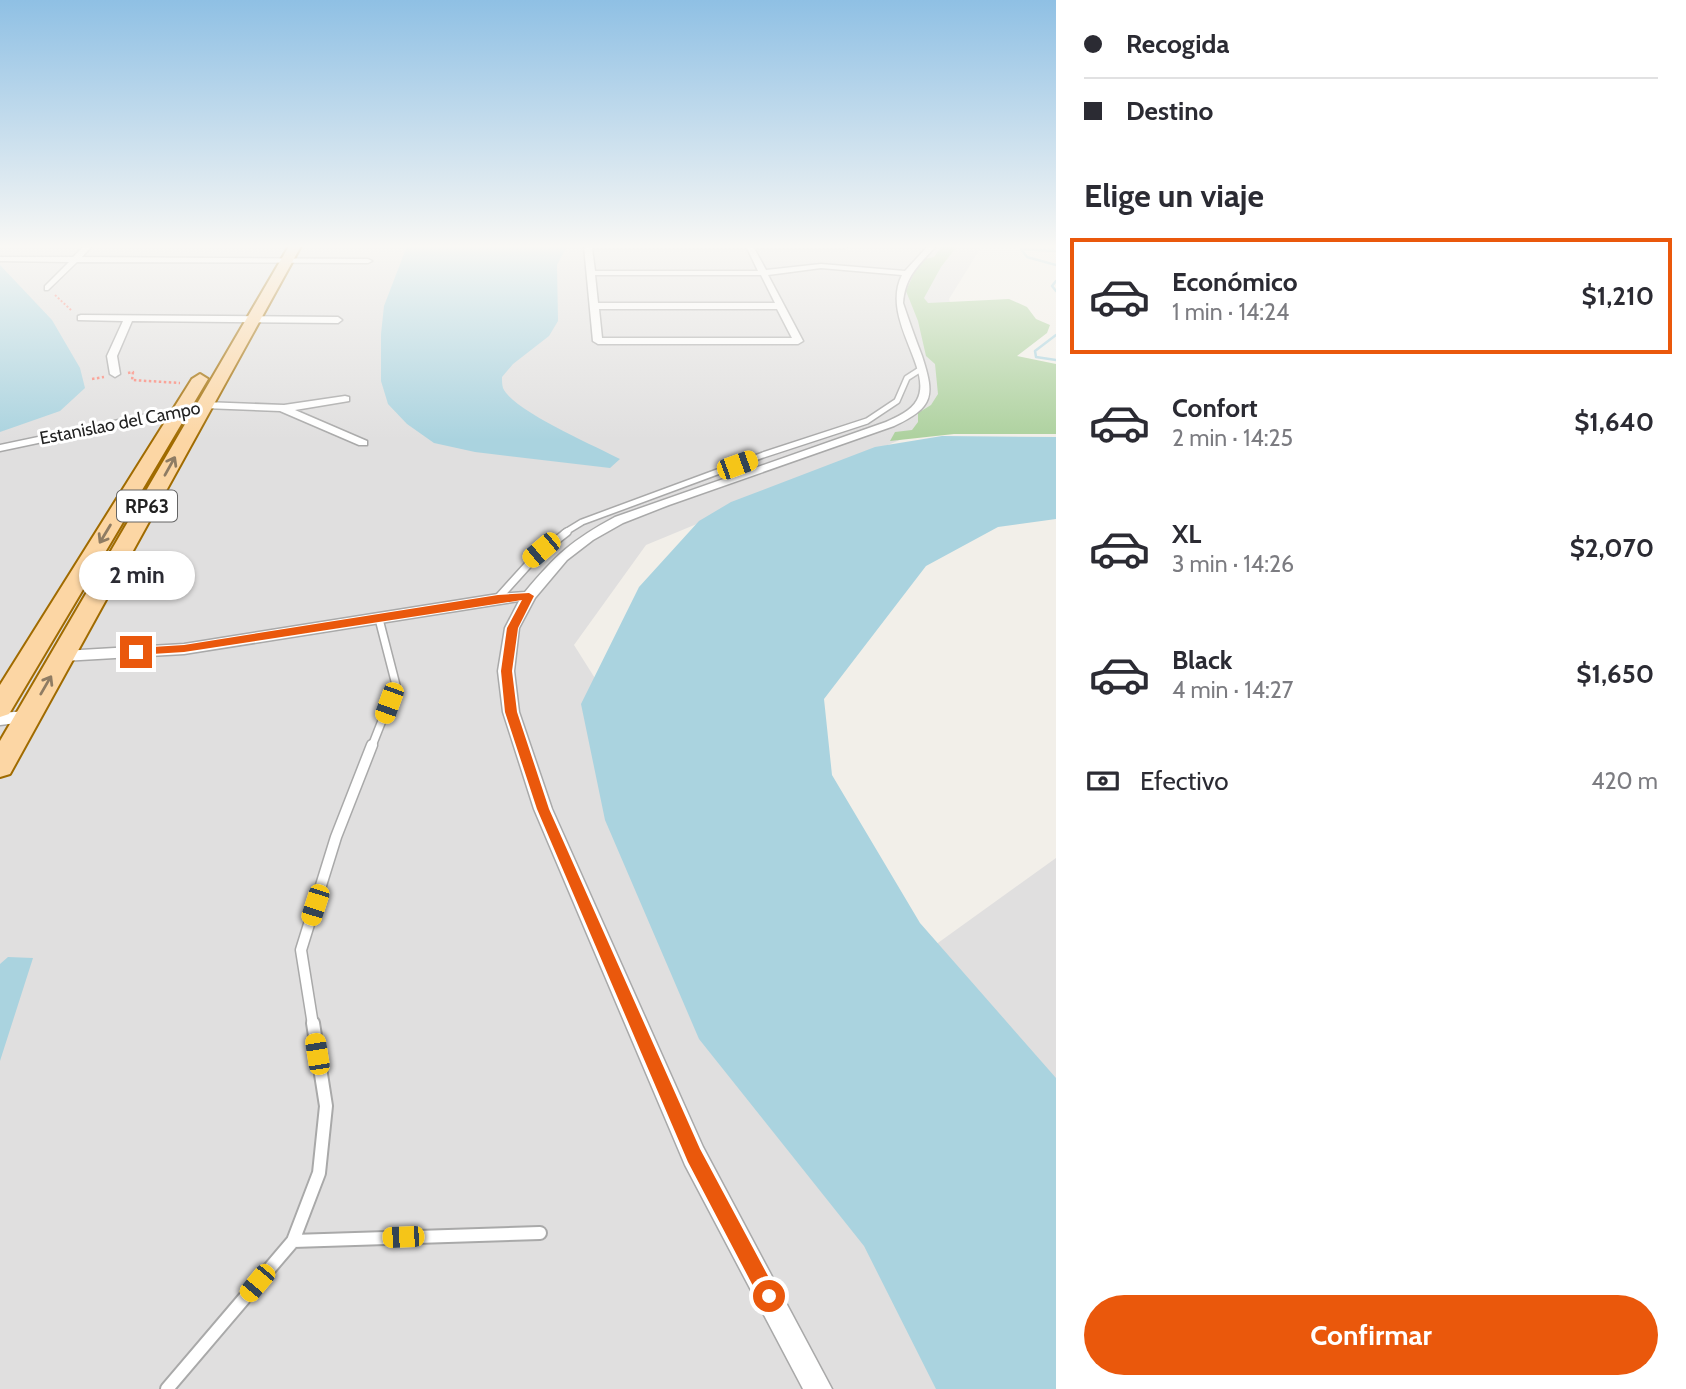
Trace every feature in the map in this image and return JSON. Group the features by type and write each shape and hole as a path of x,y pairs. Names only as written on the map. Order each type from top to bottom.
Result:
{"main road":[{"name":"RP63","path":"0,766 204,405 252,311"},
{"name":"RP63","path":"0,707 180,410 247,319"}],"street":[{"path":"595,311 598,341 798,341 782,311"},
{"path":"818,1389 694,1156 543,809 511,712 506,671 512,628 529,596 562,557 588,537 619,520 908,416 919,406 926,395 926,383 901,311"},
{"path":"81,318 338,320"},
{"path":"116,374 112,356 128,319"},
{"name":"Estanislao del Campo","path":"0,449 204,405 282,408 345,400"},
{"name":"Estanislao del Campo","path":"282,408 363,443"},
{"path":"63,656 184,649 498,598 529,596"},
{"path":"0,719 28,717"}],"lane":[{"path":"498,598 527,562 554,539 582,522 763,455 867,421 897,401 907,379 921,369"},
{"path":"167,1389 293,1241 319,1173 326,1106 301,950 336,837 396,685 379,619"},
{"path":"293,1241 540,1233"}],"path":[{"path":"73,311 81,318"},
{"path":"92,379 133,372 132,380 198,383"}],"shaded area":[{"path":"0,311 953,311 982,406 646,545 574,645 817,1030 1056,858 1056,1389 0,1389"}],"green space":[{"path":"914,311 1030,311 1036,319 1050,325 1047,333 1017,356 1056,364 1056,434 954,434 890,441 895,432 912,430 918,422 918,413 931,405 938,394 935,364 926,356"}],"water":[{"path":"0,311 43,311 52,320 80,368 85,388 60,411 0,432"},
{"path":"383,311 558,311 558,321 549,336 513,364 502,377 503,387 510,397 538,417 620,459 610,468 475,452 434,443 407,424 388,404 381,381"},
{"path":"942,436 1056,437 1056,519 998,527 926,566 824,699 832,775 920,923 1056,1078 1056,1389 936,1389 864,1246 699,1039 605,820 581,704 639,587 699,521 731,502 875,447"},
{"path":"8,957 33,958 0,1061 0,964"}],"waterway":[{"path":"1056,335 1035,351 1036,357 1056,360"}],"route":[{"path":"136,652 184,649 498,598 529,596 512,628 506,671 511,712 543,809 694,1156 769,1296"}]}
